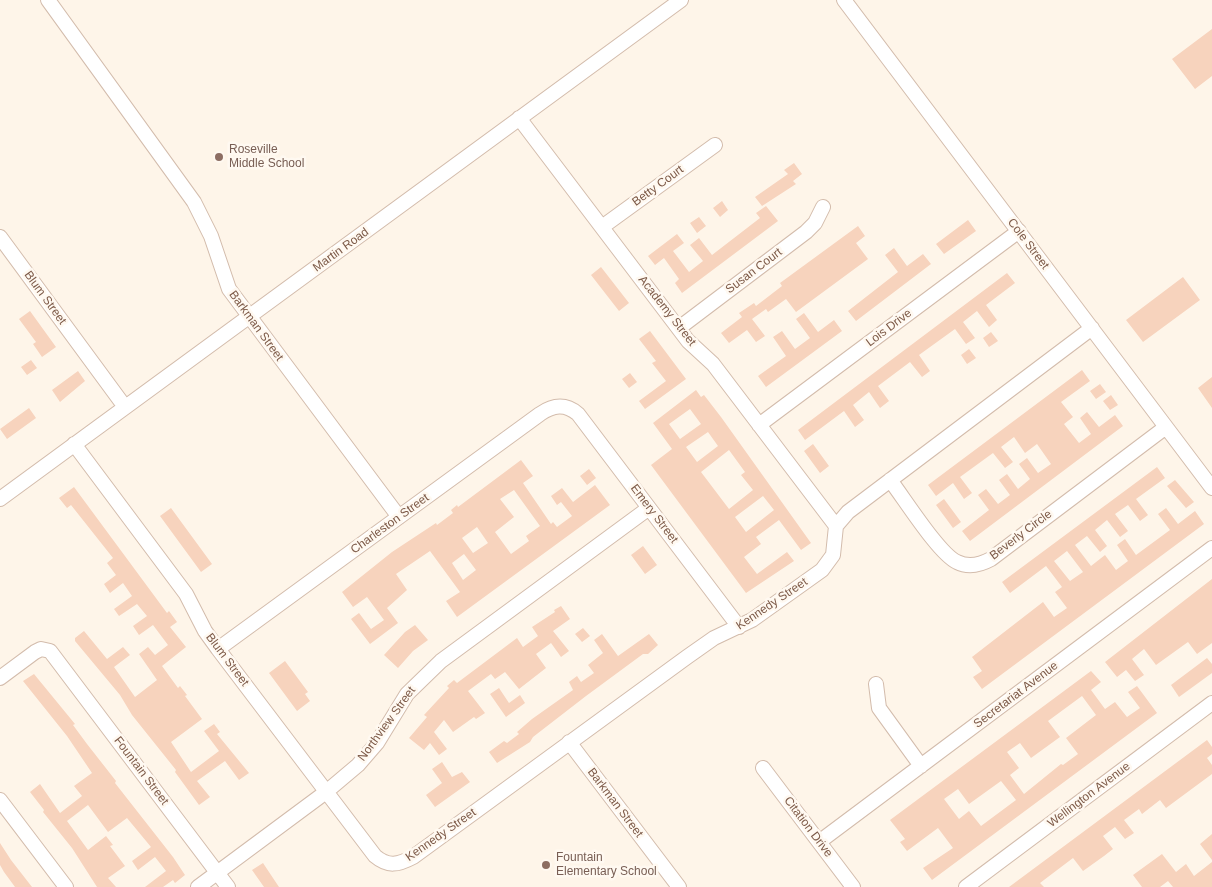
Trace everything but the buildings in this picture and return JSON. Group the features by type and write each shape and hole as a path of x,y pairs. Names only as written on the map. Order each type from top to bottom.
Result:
{"street":[{"name":"Barkman Street","path":"48,0 194,202 211,236 229,289 248,318 399,517"},
{"name":"Martin Road","path":"0,498 681,0"},
{"name":"Cole Street","path":"844,0 1212,488"},
{"name":"Academy Street","path":"519,118 688,341 713,364 836,526"},
{"name":"Betty Court","path":"602,227 715,145"},
{"name":"Susan Court","path":"679,328 806,232 815,223 823,207"},
{"name":"Lois Drive","path":"759,425 1019,231"},
{"name":"Blum Street","path":"0,237 125,407"},
{"path":"836,526 848,512 1092,328"},
{"name":"Charleston Street","path":"218,649 547,408 564,406"},
{"name":"Emery Street","path":"564,406 578,414 739,627"},
{"name":"Beverly Circle","path":"890,480 948,557 966,565 976,565 991,559 1166,427"},
{"name":"Blum Street","path":"74,444 186,594 205,631 218,649 326,792 375,856 382,862 392,865"},
{"name":"Northview Street","path":"198,887 326,792 369,754 408,694 441,661 650,508"},
{"name":"Kennedy Street","path":"392,865 413,857 687,657 714,638 739,627 768,609 826,566 833,555 836,526"},
{"name":"Secretariat Avenue","path":"819,842 1212,548"},
{"name":"Fountain Street","path":"0,678 35,652 45,650 54,655 228,887"},
{"path":"876,684 879,708 921,766"},
{"name":"Wellington Avenue","path":"966,887 1212,703"},
{"name":"Barkman Street","path":"569,742 679,887"},
{"name":"Citation Drive","path":"763,768 853,887"},
{"path":"0,800 66,887"}],"place":[{"name":"Roseville Middle School","path":"219,157"},
{"name":"Fountain Elementary School","path":"546,865"}]}
